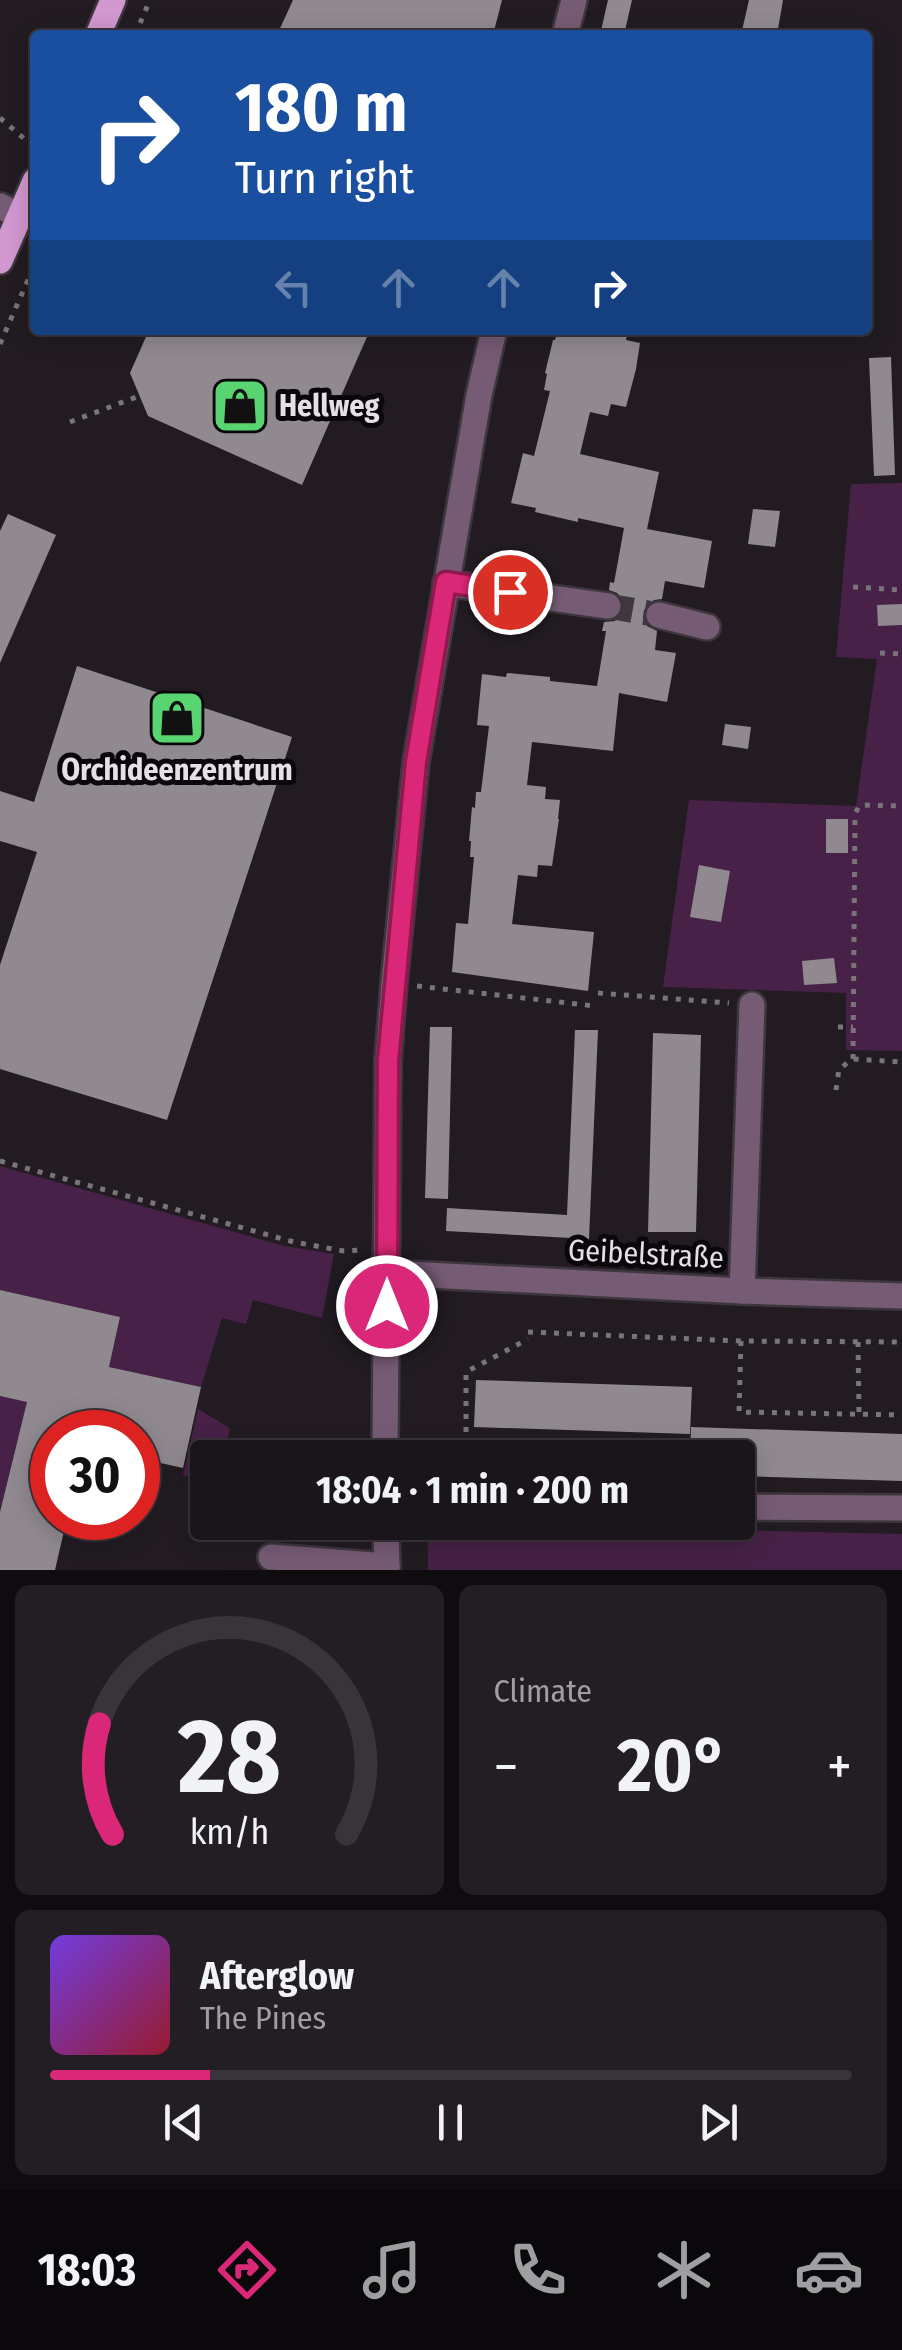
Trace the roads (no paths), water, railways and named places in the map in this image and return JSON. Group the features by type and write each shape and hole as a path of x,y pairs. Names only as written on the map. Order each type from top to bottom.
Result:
{"main road":[{"path":"100,30 114,0"},
{"path":"0,261 10,211 30,187"}],"street":[{"path":"566,30 574,0"},
{"path":"385,1440 388,1061 394,983 416,762 493,335"},
{"path":"446,582 608,606"},
{"path":"660,615 706,626"},
{"path":"742,1291 752,1005"},
{"name":"Geibelstraße","path":"387,1261 742,1291 902,1296"},
{"path":"755,1507 902,1508"},
{"path":"279,1562 387,1568 386,1540"}],"tunnel":[{"path":"608,606 659,615"}],"place":[{"name":"Hellweg","path":"240,406"},
{"name":"Orchideenzentrum","path":"177,718"}]}
